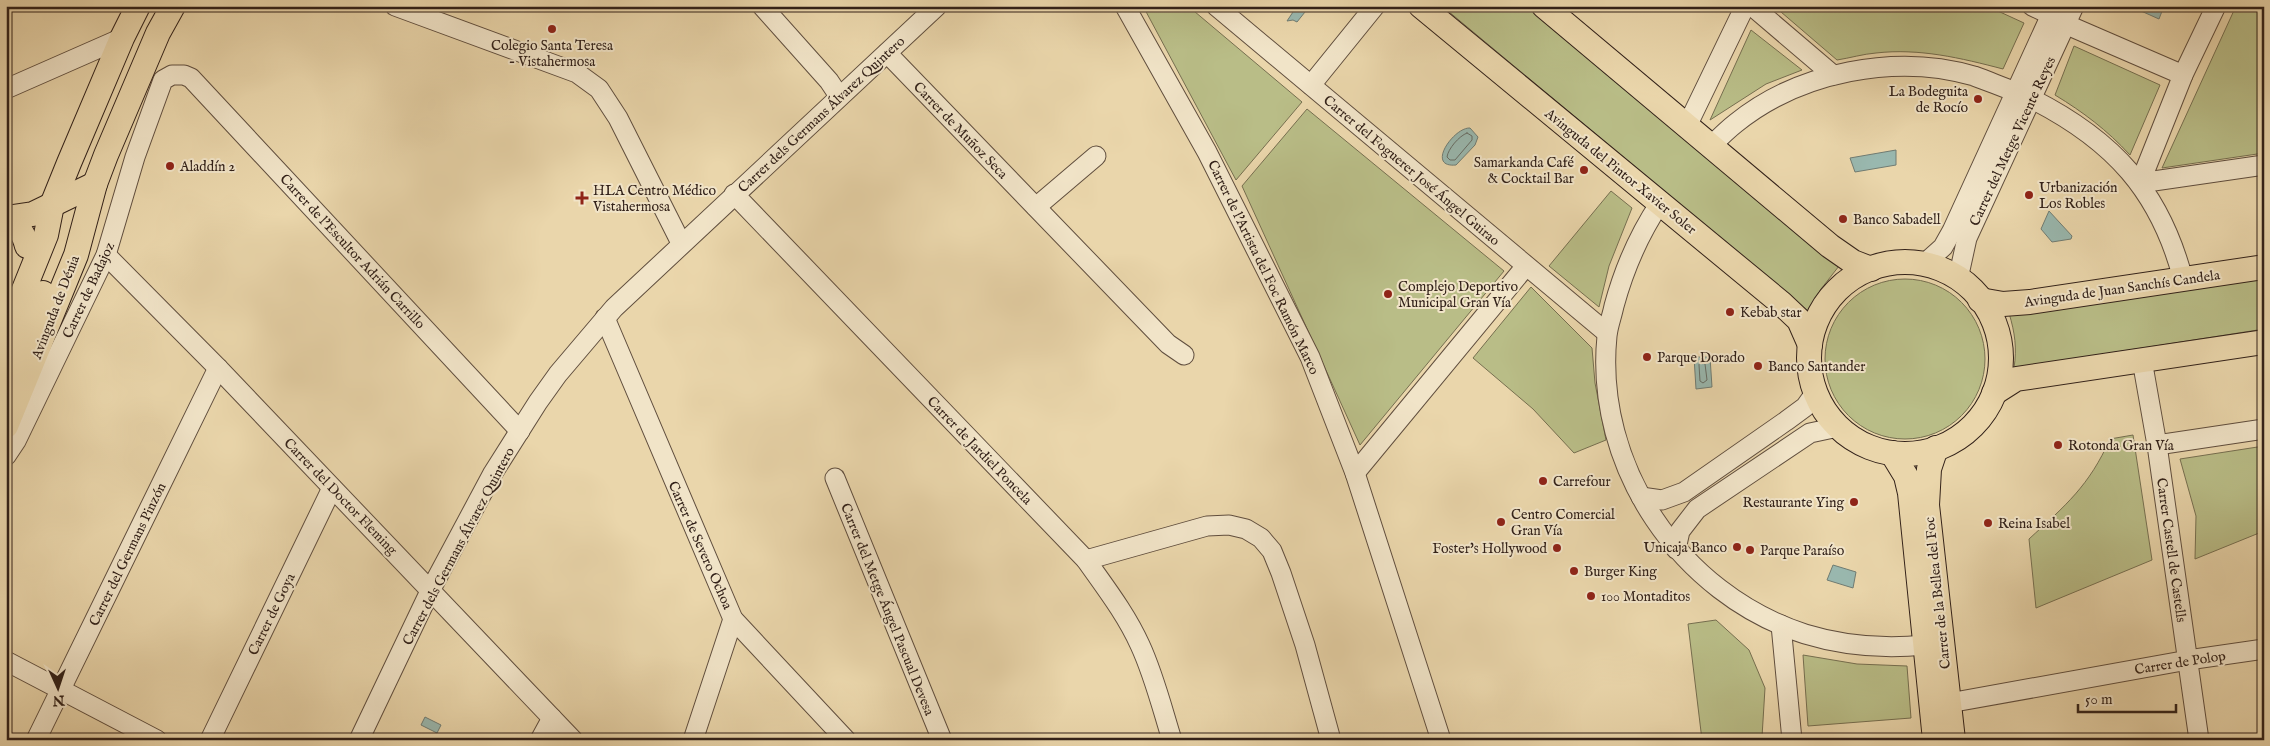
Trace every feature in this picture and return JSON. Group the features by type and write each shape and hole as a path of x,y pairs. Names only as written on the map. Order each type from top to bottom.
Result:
{"main road":[{"path":"6,334 46,235 52,205 69,162 122,38 138,6"},
{"name":"Avinguda de Dénia","path":"6,382 62,250 95,184 158,33 173,6"},
{"name":"Avinguda del Pintor Xavier Soler","path":"1421,6 1781,303 1799,320 1810,345"},
{"path":"1544,6 1830,246 1853,262 1871,269"},
{"path":"6,209 31,200 46,190 69,162"},
{"path":"6,218 33,214 95,184"},
{"name":"Avinguda de Dénia","path":"6,426 76,255 95,184"},
{"path":"6,294 35,229 52,205"},
{"path":"6,222 18,228 24,236 27,246"},
{"path":"1897,263 1923,265 1958,279 1980,300 1995,325 2000,366 1994,392 1987,408 1971,426 1951,442 1936,448 1914,453 1892,453 1863,444 1838,427 1828,417 1815,393 1809,361 1810,345 1815,325 1824,306 1834,294 1857,275 1871,269 1897,263"},
{"name":"Avinguda de Juan Sanchís Candela","path":"1980,300 2003,304 2030,302 2264,267"},
{"path":"1994,392 2016,380 2264,342"},
{"name":"Carrer de la Bellea del Foc","path":"1936,448 1929,469 1927,505 1953,740"},
{"name":"Carrer de la Bellea del Foc","path":"1892,453 1906,476 1910,493 1935,740"}],"street":[{"path":"395,6 577,72 599,89 618,118 682,243"},
{"path":"762,6 829,81 839,96"},
{"name":"Carrer dels Germans Álvarez Quintero","path":"359,740 431,589 493,473 558,374 605,318 682,243 937,6"},
{"name":"Carrer de l'Artista del Foc Ramón Marco","path":"1125,6 1208,152 1310,357 1355,473 1442,740"},
{"name":"Carrer del Foguerer José Ángel Guirao","path":"1216,6 1607,333"},
{"path":"1311,85 1375,6"},
{"path":"1687,126 1745,6"},
{"path":"1752,6 1833,75"},
{"path":"2032,6 2057,15 2183,75"},
{"name":"Carrer del Metge Vicente Reyes","path":"1958,279 1968,238 2057,15 2074,6"},
{"path":"2140,183 2183,75 2216,6"},
{"path":"6,89 122,38"},
{"path":"88,52 98,60 106,76"},
{"name":"Carrer de Muñoz Seca","path":"886,53 1168,344 1184,355"},
{"path":"1710,146 1736,122 1766,103 1799,87 1833,75 1879,67 1926,67 1972,76 2024,96 2063,115 2092,134 2140,183 2158,213 2176,254 2183,279"},
{"name":"Carrer de Badajoz","path":"6,456 16,441 106,255 154,101 164,80 172,75 184,75"},
{"name":"Carrer de l'Escultor Adrián Carrillo","path":"184,75 191,78 520,431"},
{"name":"Carrer del Metge Vicente Reyes","path":"1923,265 1944,248 2024,96"},
{"path":"1036,207 1096,156"},
{"path":"2140,183 2264,165"},
{"name":"Carrer de Jardiel Poncela","path":"734,194 1086,560 1123,613 1140,644 1152,671 1172,740"},
{"path":"1660,203 1647,222 1627,263 1607,333 1606,392 1610,416 1617,444 1651,515 1676,549 1699,573 1724,593 1752,611 1781,625 1813,636 1855,645 1880,647 1925,645"},
{"name":"Carrer del Doctor Fleming","path":"106,255 218,368 574,740"},
{"path":"1355,473 1526,266"},
{"name":"Carrer de Severo Ochoa","path":"605,318 733,619 846,740"},
{"name":"Carrer Castell de Castells","path":"2142,360 2199,740"},
{"name":"Carrer del Germans Pinzón","path":"36,740 218,368"},
{"path":"1641,497 1662,500 1684,492 1786,422 1805,407 1815,393"},
{"path":"1676,549 1680,531 1697,509 1810,434 1838,427"},
{"path":"2156,445 2264,429"},
{"name":"Carrer del Metge Ángel Pascual Devesa","path":"835,478 942,740"},
{"name":"Carrer de Goya","path":"210,740 332,488"},
{"path":"1086,560 1207,526 1229,524 1246,529 1261,538 1272,551 1306,645 1331,740"},
{"path":"693,740 733,619"},
{"path":"1781,625 1792,740"},
{"name":"Carrer de Polop","path":"1949,702 2188,660 2264,649"},
{"path":"6,661 157,740"},
{"path":"540,740 552,718"}],"green space":[{"path":"1143,6 1188,6 1302,102 1236,180"},
{"path":"1442,6 1529,6 1839,266 1821,289 1808,311"},
{"path":"1774,6 1987,6 2024,23 2003,69 1956,58 1908,52 1871,54 1837,60"},
{"path":"2236,6 2264,6 2264,153 2162,168"},
{"path":"1751,30 1802,70 1766,84 1710,120"},
{"path":"2074,46 2160,85 2130,155 2113,137 2055,95"},
{"name":"Complejo Deportivo Municipal Gran Vía","path":"1307,109 1504,271 1360,445 1242,186"},
{"path":"1611,191 1632,208 1609,266 1599,307 1549,266"},
{"path":"2264,275 2264,329 2014,368 2015,340 2009,313"},
{"path":"1913,279 1943,288 1962,302 1972,314 1979,328 1984,343 1984,375 1979,390 1972,404 1962,416 1950,426 1928,436 1913,439 1897,439 1882,436 1860,426 1838,404 1826,375 1825,351 1828,336 1838,314 1860,292 1889,280"},
{"path":"1531,287 1592,348 1595,383 1606,440 1574,453 1533,409 1473,358"},
{"path":"2133,435 2152,560 2036,608 2029,539 2076,494 2094,470 2110,439"},
{"path":"2264,446 2264,531 2195,559 2196,516 2180,459"},
{"path":"1716,620 1749,650 1765,688 1762,737 1746,740 1702,740 1688,624"},
{"path":"1803,655 1857,664 1907,666 1911,718 1808,726"}],"water":[{"path":"1297,6 1305,6 1305,12 1297,22 1293,20 1287,21"},
{"path":"2143,6 2164,6 2159,19 2141,11"},
{"path":"1470,128 1478,137 1475,145 1456,165 1447,164 1443,160 1445,147 1457,134 1464,129"},
{"path":"1896,150 1896,165 1855,172 1850,158"},
{"path":"2049,211 2072,236 2071,239 2052,242 2041,229"},
{"path":"1694,357 1710,357 1712,387 1696,389"},
{"path":"1833,565 1856,572 1853,588 1827,580"},
{"path":"425,717 441,725 437,733 421,725"}],"place":[{"name":"Colegio Santa Teresa - Vistahermosa","path":"552,29"},
{"name":"La Bodeguita de Rocío","path":"1978,99"},
{"name":"Aladdín 2","path":"170,166"},
{"name":"Samarkanda Café & Cocktail Bar","path":"1584,170"},
{"name":"Urbanización Los Robles","path":"2029,195"},
{"name":"HLA Centro Médico Vistahermosa","path":"582,198"},
{"name":"Banco Sabadell","path":"1843,219"},
{"name":"Complejo Deportivo Municipal Gran Vía","path":"1388,294"},
{"name":"Kebab star","path":"1730,312"},
{"name":"Parque Dorado","path":"1647,357"},
{"name":"Banco Santander","path":"1758,366"},
{"name":"Rotonda Gran Vía","path":"2058,445"},
{"name":"Carrefour","path":"1543,481"},
{"name":"Restaurante Ying","path":"1854,502"},
{"name":"Centro Comercial Gran Vía","path":"1501,522"},
{"name":"Reina Isabel","path":"1988,523"},
{"name":"Unicaja Banco","path":"1737,547"},
{"name":"Foster's Hollywood","path":"1557,548"},
{"name":"Parque Paraíso","path":"1750,550"},
{"name":"Burger King","path":"1574,571"},
{"name":"100 Montaditos","path":"1591,596"}]}
